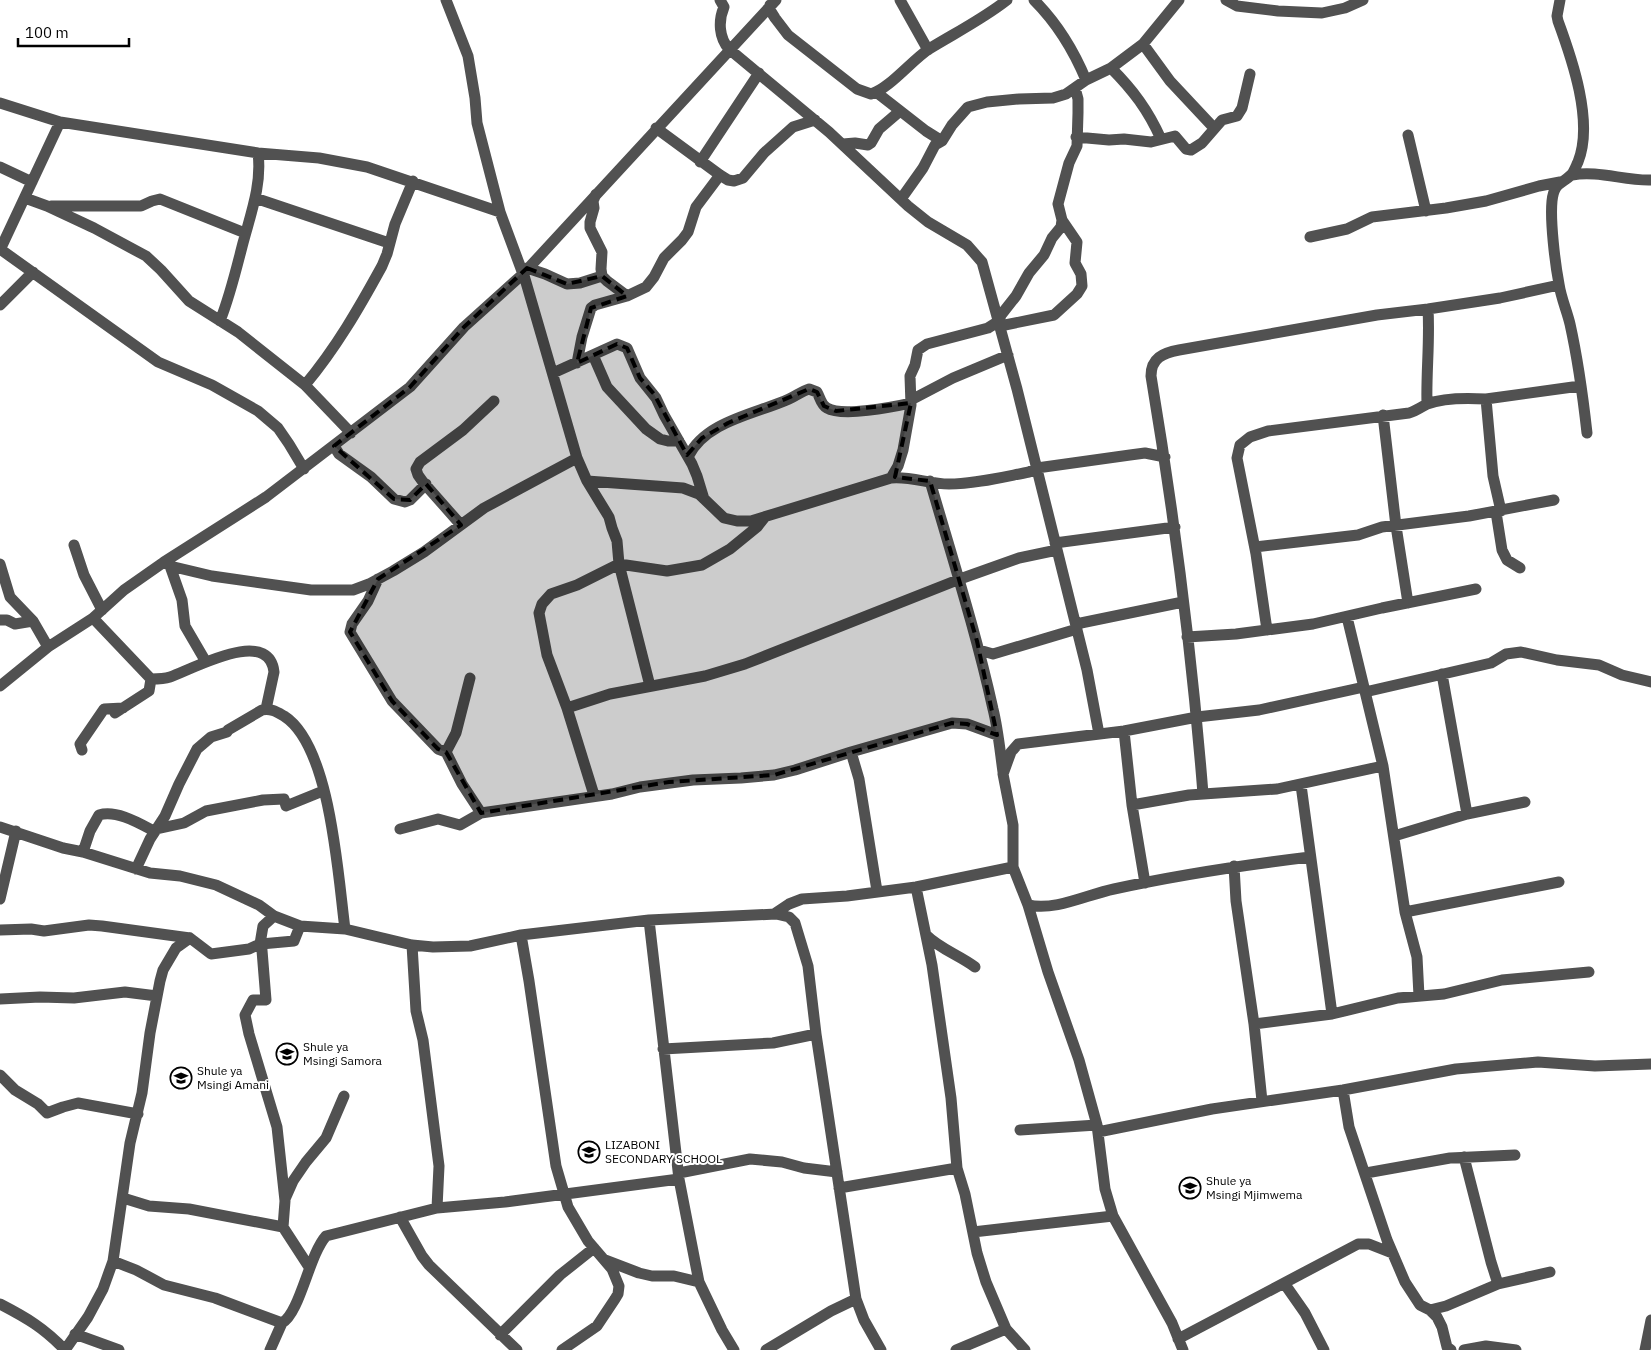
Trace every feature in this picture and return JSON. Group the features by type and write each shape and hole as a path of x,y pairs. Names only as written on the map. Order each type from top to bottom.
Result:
{"street":[{"path":"446,0 468,56 477,123 500,212 524,271 577,458 587,481 609,516 617,541 619,564 650,686"},
{"path":"720,0 724,7 721,14 722,42 843,144 901,200 928,222 967,245 982,262 1000,323 1037,468 1076,627 1099,734"},
{"path":"900,0 928,50"},
{"path":"773,3 770,10 781,27 795,41 857,89 871,94 928,50 995,10 1008,0"},
{"path":"1034,0 1062,34 1086,80"},
{"path":"901,200 935,145 942,141 963,111 973,104 1019,99 1054,98 1075,88 1110,68 1143,44 1179,0"},
{"path":"1226,0 1236,6 1310,14 1331,12 1363,0"},
{"path":"1560,0 1557,16 1572,65 1584,129 1580,156 1572,175"},
{"path":"0,686 48,647 97,614 124,590 167,564 266,497 410,387 464,327 524,271 773,3"},
{"path":"1143,44 1170,81 1214,128"},
{"path":"1110,68 1130,86 1150,117 1161,139"},
{"path":"700,162 759,73"},
{"path":"1076,137 1152,142 1175,136 1186,149 1191,150 1202,143 1222,120 1233,118 1240,112 1250,74"},
{"path":"891,478 898,466 903,450 911,401 910,376 920,348 927,344 977,332 1000,323 1054,315 1081,290 1083,281 1075,263 1076,242 1062,220 1058,204 1069,163 1076,151 1078,99 1075,88"},
{"path":"876,92 942,141"},
{"path":"0,103 60,122 258,153 368,167 500,212"},
{"path":"843,144 855,143 864,145 871,143 879,129 900,111"},
{"path":"656,128 700,162 728,180 734,181 743,178 764,153 793,127 815,120"},
{"path":"60,122 0,250 158,362 212,385 258,411 278,428 304,469"},
{"path":"1408,135 1426,211"},
{"path":"220,321 235,276 255,198 260,170 258,153"},
{"path":"0,167 32,182"},
{"path":"1310,237 1347,229 1372,217 1426,211 1486,201 1560,182 1572,175 1587,173 1631,180 1651,180"},
{"path":"577,363 590,308 627,296 646,287 654,277 664,258 688,232 696,207 720,175"},
{"path":"305,385 325,361 362,302 387,254 395,224 413,181"},
{"path":"1560,182 1554,190 1552,201 1559,285 1570,322 1587,433"},
{"path":"596,194 593,201 594,208 590,228 602,252 602,276 627,296"},
{"path":"25,198 94,228 146,256 189,301 238,332 305,385 351,433"},
{"path":"255,198 389,243"},
{"path":"47,206 141,206 160,199 245,233"},
{"path":"1000,323 1002,315 1026,278 1044,255 1052,238 1061,228 1062,220"},
{"path":"524,271 545,274 567,284 588,281 602,276"},
{"path":"0,305 32,272"},
{"path":"1203,794 1197,718 1175,527 1151,376 1153,362 1163,353 1377,315 1500,298 1559,285"},
{"path":"1427,404 1428,309"},
{"path":"553,373 617,344 627,348 640,378 654,394 698,476 704,499"},
{"path":"593,355 607,387 646,429 660,440 668,442 679,441"},
{"path":"688,457 697,442 710,432 748,413 789,399 809,389 817,392 824,406 828,409 859,411 911,401 953,378 1008,355"},
{"path":"1266,630 1255,547 1237,458 1240,445 1250,437 1268,430 1409,413 1427,404 1471,398 1486,399 1580,386"},
{"path":"1486,399 1502,550 1507,560 1520,568"},
{"path":"461,525 418,475 416,470 420,462 463,430 494,401"},
{"path":"1383,415 1396,526 1408,603"},
{"path":"334,446 339,454 371,477 394,499 405,502 410,500 426,484"},
{"path":"587,481 683,488 694,491 724,518 737,521 751,521 891,478 910,478 948,484 977,482 1029,472 1037,468 1145,453 1165,458"},
{"path":"167,564 212,576 311,590 353,590 378,579 424,552 484,508 510,492 577,458"},
{"path":"930,481 960,579 993,710 1013,825 1013,867 1028,905 1048,972 1079,1060 1097,1129 1104,1189 1113,1216 1172,1323 1183,1350"},
{"path":"1255,547 1358,535 1382,528 1498,511 1554,500"},
{"path":"594,795 567,708 547,656 538,613 542,604 551,594 577,585 619,564 667,571 702,565 730,549 757,527 764,518"},
{"path":"567,708 610,694 705,676 745,664 960,579 1019,558 1056,547 1175,527"},
{"path":"74,545 97,614 151,679 150,691 119,711 104,709 80,744 82,750"},
{"path":"0,564 10,597 33,621 48,647"},
{"path":"167,564 182,600 185,626 206,662"},
{"path":"378,579 368,601 352,624 350,632 392,702 438,749 446,752 462,784 481,813"},
{"path":"1187,637 1266,630 1347,617 1476,590"},
{"path":"979,650 993,654 1076,627 1183,602"},
{"path":"1347,617 1383,766 1405,912 1417,957 1419,996"},
{"path":"0,620 7,620 16,624 33,621"},
{"path":"151,679 168,678 206,662 246,651 260,652 270,659 274,672 266,709"},
{"path":"1003,774 1011,752 1018,744 1124,732 1197,718 1259,710 1491,663 1506,654 1514,652 1556,660 1587,662 1622,675 1651,682"},
{"path":"1442,674 1467,814"},
{"path":"446,752 456,733 470,678"},
{"path":"136,869 150,839 165,816 197,749 211,737 227,732 266,709 275,710 290,720 296,727 310,749 317,765 333,834 345,929"},
{"path":"400,829 438,819 460,825 481,813 594,795 612,794 669,782 774,775 952,723 967,724 997,735"},
{"path":"1124,732 1132,805 1145,883"},
{"path":"852,752 859,779 877,891"},
{"path":"1132,805 1203,794 1254,792 1301,785 1383,766"},
{"path":"1301,785 1332,1014"},
{"path":"83,852 90,830 99,815 106,813 131,820 152,830 184,823 206,811 263,800 284,799 286,806 323,790"},
{"path":"1394,836 1467,814 1525,802"},
{"path":"0,827 150,873 180,876 216,885 259,905 274,916 300,926 345,929 433,947 470,946 520,935 649,920 774,914 783,914 789,917 795,924 808,966 816,1034 856,1299 864,1320 880,1350"},
{"path":"0,899 16,831"},
{"path":"1028,905 1046,907 1113,889 1234,866 1310,857"},
{"path":"1234,866 1236,901 1254,1024 1262,1101"},
{"path":"774,914 789,904 802,899 916,887 1013,867"},
{"path":"1405,912 1559,882"},
{"path":"916,887 932,965 952,1098 957,1168 974,1232 977,1254 986,1282 1006,1329 1025,1350"},
{"path":"274,916 263,926 261,941 266,1000 254,1000 245,1015 277,1127 285,1201 283,1228 309,1267"},
{"path":"649,920 679,1176 699,1282 722,1330 734,1350"},
{"path":"0,930 31,929 44,931 89,925 102,926 190,938 211,954 248,949 260,944 261,941 294,941 300,926"},
{"path":"520,935 529,980 556,1166 564,1195 570,1211 588,1241 605,1260 617,1279 619,1286 618,1294 597,1326 562,1350"},
{"path":"926,935 936,945 951,951 975,967"},
{"path":"0,1304 26,1317 48,1332 65,1350 88,1317 103,1289 113,1261 130,1143 138,1114 160,981 176,948 190,938"},
{"path":"412,944 416,1011 423,1040 439,1166 437,1208"},
{"path":"1254,1024 1332,1014 1398,998 1444,994 1502,980 1589,972"},
{"path":"0,994 0,999 74,998 125,992 157,996"},
{"path":"663,1049 774,1043 816,1034"},
{"path":"1020,1130 1097,1129 1262,1101 1343,1090 1448,1071 1511,1063 1548,1061 1590,1066 1651,1064"},
{"path":"0,1076 15,1090 38,1104 47,1113 78,1103 138,1114"},
{"path":"1343,1090 1349,1127 1392,1253 1414,1296 1420,1304 1437,1317 1447,1347 1451,1350"},
{"path":"285,1201 293,1181 326,1138 344,1096"},
{"path":"1366,1173 1429,1161 1464,1157 1514,1155"},
{"path":"1464,1157 1486,1245 1498,1284"},
{"path":"270,1350 282,1323 286,1321 293,1309 309,1267 326,1236 437,1208 564,1195 679,1176 750,1159 782,1162 804,1168 837,1172"},
{"path":"839,1188 957,1168"},
{"path":"123,1198 149,1206 189,1209 283,1228"},
{"path":"974,1232 1113,1216"},
{"path":"400,1217 426,1260 517,1350"},
{"path":"1178,1339 1358,1244 1369,1244 1392,1253"},
{"path":"500,1335 560,1275 594,1248"},
{"path":"605,1260 645,1274 674,1276 699,1282"},
{"path":"113,1261 136,1270 164,1286 215,1298 282,1323"},
{"path":"1430,1310 1446,1306 1498,1284 1550,1272"},
{"path":"1284,1282 1305,1313 1324,1350"},
{"path":"766,1350 831,1310 856,1299"},
{"path":"1644,1350 1651,1320"},
{"path":"956,1350 1006,1329"},
{"path":"75,1334 119,1350"},
{"path":"1464,1350 1486,1346 1516,1350"}],"highlighted area":[{"path":"527,268 567,284 602,276 627,296 591,308 577,363 617,344 627,348 640,378 654,394 687,455 702,438 728,423 809,389 817,392 824,406 836,411 911,403 895,477 930,481 977,641 997,735 967,724 952,723 774,775 669,782 481,813 446,752 438,749 392,701 350,632 378,579 461,525 426,484 410,500 394,499 334,446 410,387 464,327"}],"place":[{"name":"Shule ya Msingi Samora","path":"287,1054"},
{"name":"Shule ya Msingi Amani","path":"181,1078"},
{"name":"LIZABONI SECONDARY SCHOOL","path":"589,1152"},
{"name":"Shule ya Msingi Mjimwema","path":"1190,1188"}]}
